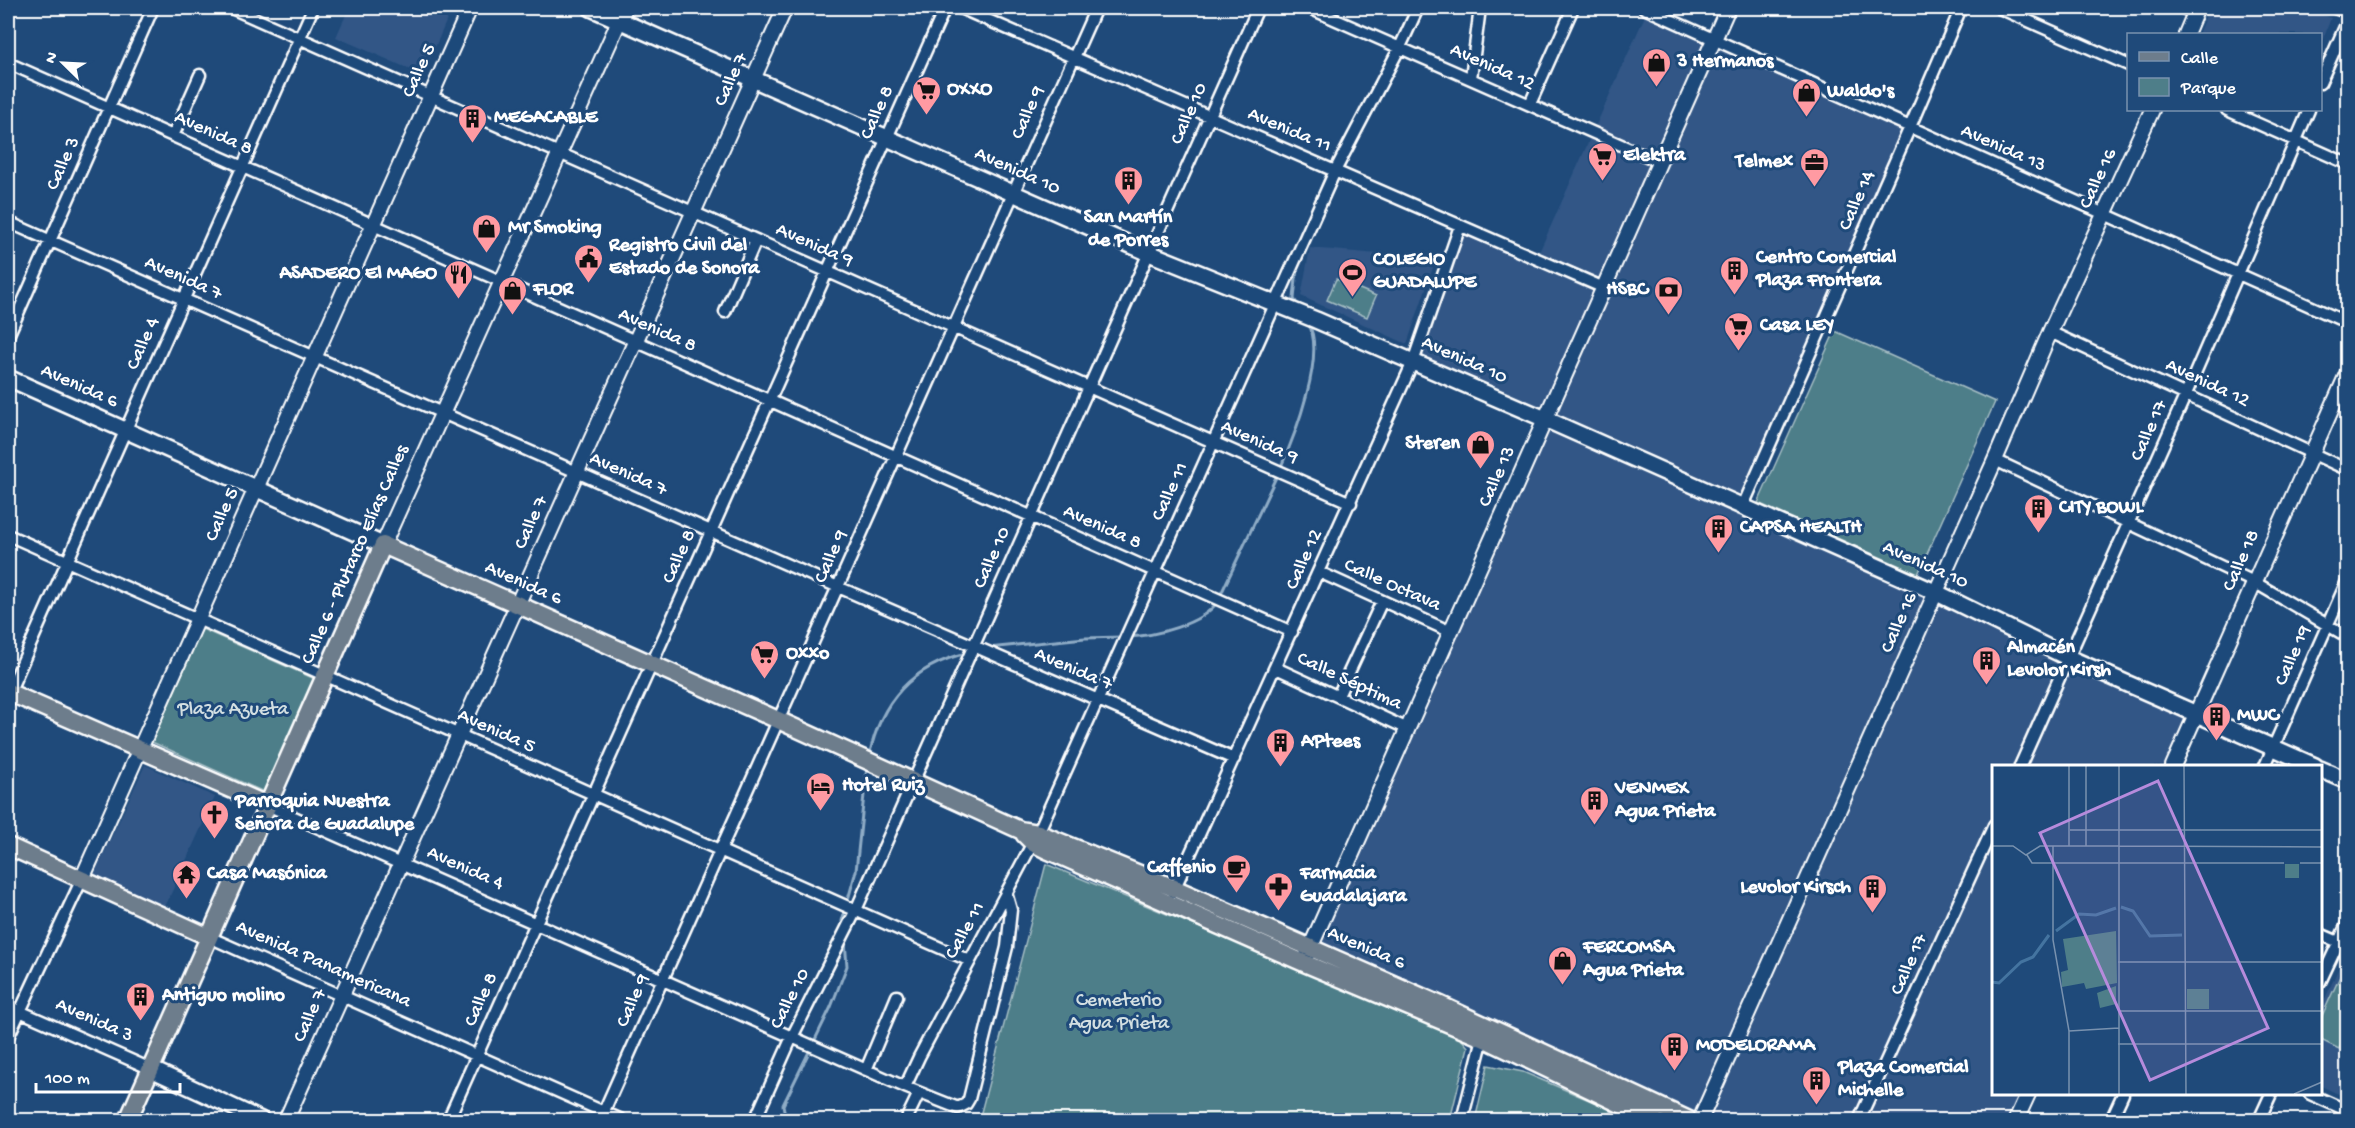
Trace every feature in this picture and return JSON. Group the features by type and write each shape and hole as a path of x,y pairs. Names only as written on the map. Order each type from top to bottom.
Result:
{"main road":[{"name":"Avenida 10","path":"591,8 622,14 753,79 1149,253 1316,320 1545,419 1935,592 2070,658 2313,765"},
{"name":"Avenida 6","path":"8,378 778,720 1020,831 1689,1120"},
{"name":"Calle 6 - Plutarco Elías Calles","path":"128,1120 383,545"},
{"name":"Avenida 4","path":"8,693 267,805"},
{"path":"2322,770 2348,781"},
{"name":"Avenida Panamericana","path":"8,846 209,937"},
{"name":"Avenida 6","path":"1484,1032 1653,1120"},
{"name":"Avenida 3","path":"151,1069 261,1120"}],"street":[{"name":"Calle 3","path":"8,336 153,8"},
{"name":"Avenida 9","path":"231,8 1351,503"},
{"name":"Calle 4","path":"8,693 313,8"},
{"name":"Calle 5","path":"8,1037 140,750 470,8"},
{"name":"Calle 7","path":"286,1120 785,8"},
{"name":"Calle 8","path":"448,1120 945,8"},
{"name":"Avenida 11","path":"960,8 1604,288"},
{"name":"Calle 9","path":"602,1116 1096,8"},
{"name":"Calle 10","path":"755,1120 856,910 1258,8"},
{"name":"Avenida 12","path":"1309,8 1660,162"},
{"name":"Calle 11","path":"905,1088 1036,838 1154,571 1214,442 1282,306 1335,171 1418,8"},
{"path":"1471,78 1480,8"},
{"path":"1530,104 1573,8"},
{"name":"Avenida 13","path":"1644,8 2348,322"},
{"name":"Calle 13","path":"1307,955 1728,8"},
{"name":"Calle 14","path":"1742,508 1961,8"},
{"path":"1999,8 2127,65"},
{"path":"2335,8 2348,13"},
{"path":"2186,33 2192,9"},
{"name":"Calle 6 - Plutarco Elías Calles","path":"383,545 622,14"},
{"path":"2322,78 2348,20"},
{"name":"Avenida 8","path":"8,63 1292,632"},
{"path":"173,136 200,75"},
{"name":"Calle 16","path":"1700,1120 2050,332 2152,111"},
{"path":"2229,111 2348,164"},
{"name":"Calle 17","path":"2020,765 2070,658 2309,111"},
{"name":"Avenida 7","path":"8,222 711,532 1234,759"},
{"name":"Calle 12","path":"1172,896 1413,362 1460,226"},
{"path":"725,312 756,240"},
{"name":"Avenida 12","path":"2050,332 2348,470"},
{"name":"Calle 18","path":"2173,765 2348,372"},
{"path":"1995,460 2254,582 2348,637"},
{"name":"Avenida 5","path":"8,535 970,961"},
{"name":"Calle Octava","path":"1319,573 1451,632"},
{"name":"Calle 19","path":"2265,765 2348,579"},
{"path":"1338,696 1382,601"},
{"name":"Calle Séptima","path":"1276,668 1408,729"},
{"name":"Avenida 4","path":"267,805 905,1088 958,1107 966,1104 1007,947 1011,910 1007,896"},
{"name":"Calle 17","path":"1859,1120 1992,829"},
{"path":"2322,979 2343,944 2348,922"},
{"path":"2322,935 2343,944"},
{"name":"Avenida Panamericana","path":"209,937 477,1056 602,1116 622,1120"},
{"path":"866,1070 897,996"},
{"name":"Avenida 3","path":"8,1006 151,1069"},
{"path":"1462,1120 1484,1032"},
{"path":"906,1120 919,1093"},
{"path":"2016,1120 2028,1095"},
{"path":"2110,1120 2122,1095"},
{"path":"2259,1120 2271,1095"},
{"path":"2312,1095 2348,1111"}],"shaded area":[{"path":"349,8 452,8 423,75 336,37"},
{"path":"2209,8 2306,8 2331,18 2322,41 2322,33 2198,33"},
{"path":"1648,9 1910,127 1742,508 1413,362 1460,226 1536,259"},
{"name":"COLEGIO GUADALUPE","path":"1310,248 1436,259 1407,344 1301,296"},
{"path":"1545,428 2196,715 2172,765 1992,765 1992,1095 2024,1095 2012,1120 1704,1120 1321,946"},
{"path":"145,765 215,797 165,907 94,875"},
{"path":"2343,958 2348,960 2347,1098 2322,1086 2322,1006"}],"green space":[{"name":"COLEGIO GUADALUPE","path":"1336,279 1376,296 1367,317 1327,300"},
{"path":"1835,331 1995,402 1918,574 1758,503"},
{"name":"Plaza Azueta","path":"202,629 315,679 264,792 152,742"},
{"name":"Cemeterio Agua Prieta","path":"1046,864 1457,1034 1468,1047 1450,1120 979,1120"},
{"path":"2342,972 2347,975 2347,1031 2339,1049 2322,1040 2322,1016"},
{"path":"1488,1065 1523,1072 1608,1108 1620,1120 1475,1120"}],"waterway":[{"path":"1313,207 1325,178"},
{"path":"1297,267 1294,299 1299,307"},
{"path":"1280,469 1300,417 1311,374 1314,354 1313,337 1308,323"},
{"path":"1220,596 1277,475"},
{"path":"1128,637 1164,631 1190,622 1201,617 1217,602"},
{"path":"988,648 1085,638 1122,637"},
{"path":"869,757 881,719 890,703 902,689 930,667 967,653"},
{"path":"843,928 842,921 856,871 867,766"},
{"path":"786,1120 783,1105 831,1007 847,966 845,941"}],"place":[{"name":"3 Hermanos","path":"1656,88"},
{"name":"OXXO","path":"926,116"},
{"name":"Waldo's","path":"1806,118"},
{"name":"MEGACABLE","path":"473,144"},
{"name":"Elektra","path":"1602,182"},
{"name":"Telmex","path":"1814,188"},
{"name":"San Martín de Porres","path":"1128,206"},
{"name":"Mr Smoking","path":"487,254"},
{"name":"Registro Civil del Estado de Sonora","path":"588,284"},
{"name":"Centro Comercial Plaza Frontera","path":"1735,296"},
{"name":"COLEGIO GUADALUPE","path":"1352,298"},
{"name":"ASADERO El MAGO","path":"458,300"},
{"name":"FLOR","path":"512,316"},
{"name":"HSBC","path":"1669,316"},
{"name":"Casa LEY","path":"1739,352"},
{"name":"Steren","path":"1481,470"},
{"name":"CITY BOWL","path":"2038,534"},
{"name":"CAPSA HEALTH","path":"1719,554"},
{"name":"Oxxo","path":"765,680"},
{"name":"Almacén Levolor Kirsh","path":"1986,686"},
{"name":"MWC","path":"2216,742"},
{"name":"APtees","path":"1280,768"},
{"name":"Hotel Ruiz","path":"821,812"},
{"name":"VENMEX Agua Prieta","path":"1594,826"},
{"name":"Parroquia Nuestra Señora de Guadalupe","path":"214,840"},
{"name":"Caffenio","path":"1237,894"},
{"name":"Casa Masónica","path":"186,900"},
{"name":"Farmacia Guadalajara","path":"1279,912"},
{"name":"Levolor Kirsch","path":"1872,914"},
{"name":"FERCOMSA Agua Prieta","path":"1562,986"},
{"name":"Antiguo molino","path":"141,1022"},
{"name":"MODELORAMA","path":"1675,1072"},
{"name":"Plaza Comercial Michelle","path":"1817,1106"}]}
